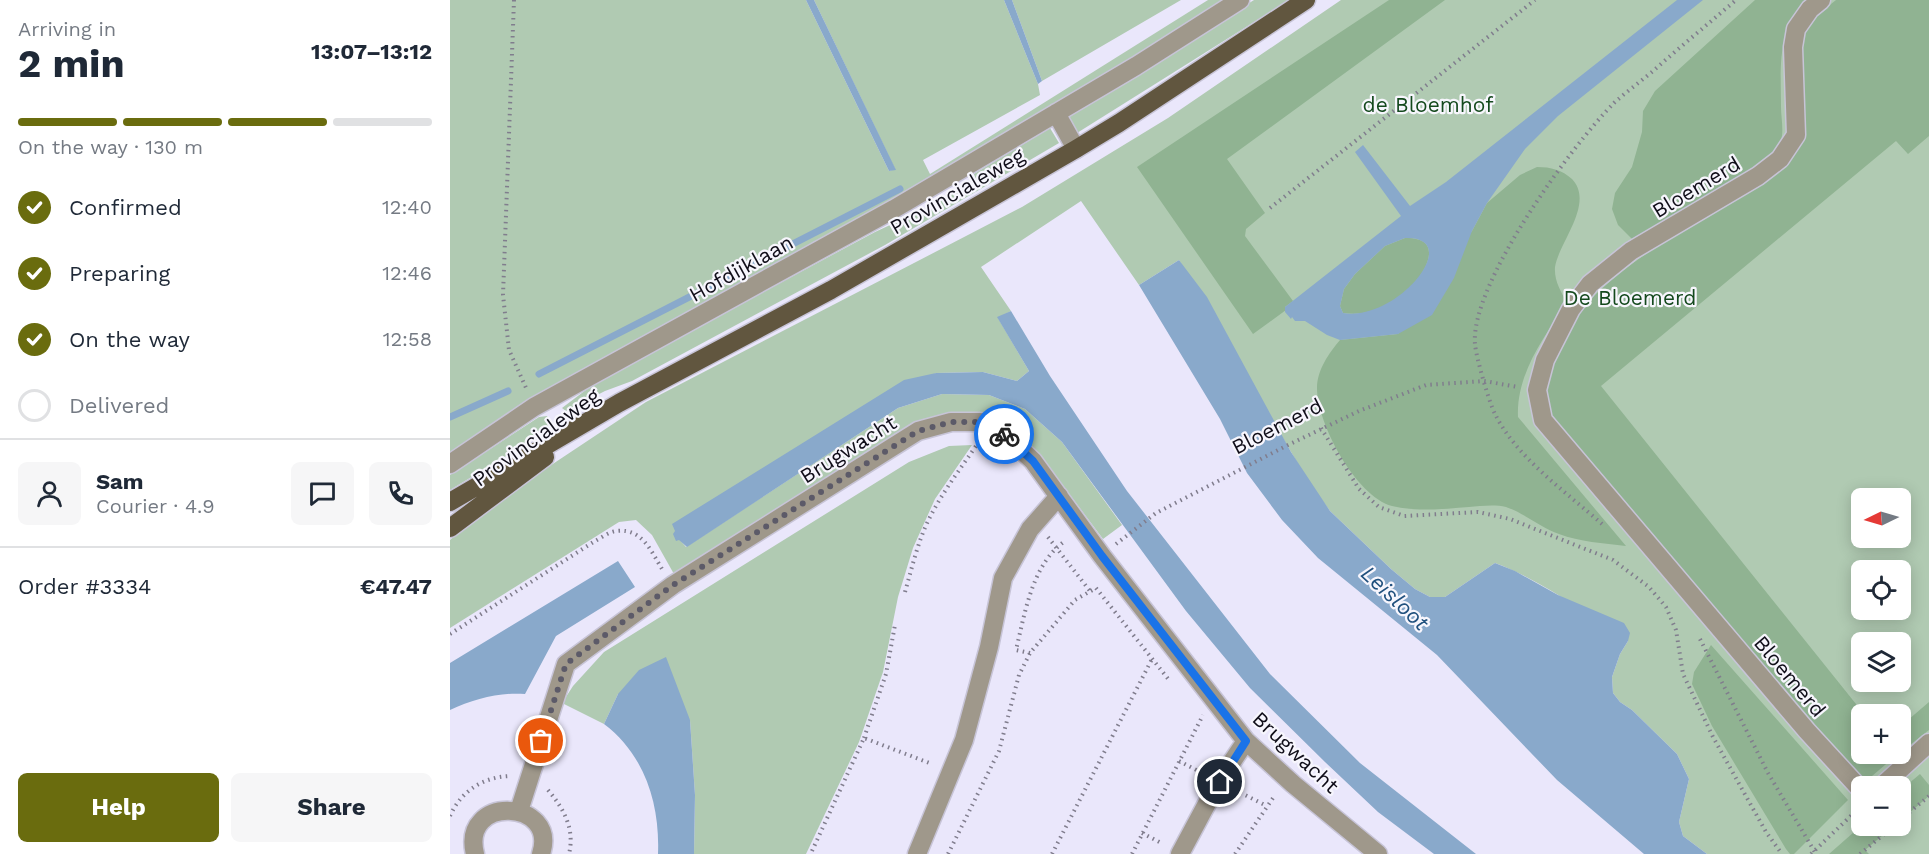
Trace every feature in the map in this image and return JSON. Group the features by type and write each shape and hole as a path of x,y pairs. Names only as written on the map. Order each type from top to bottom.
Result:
{"main road":[{"name":"Provincialeweg","path":"450,501 619,403 831,290 1076,149 1306,0"},
{"name":"Provincialeweg","path":"450,528 619,403"}],"street":[{"name":"Hofdijklaan","path":"450,464 534,407 894,209 1136,66 1240,0"},
{"name":"Bloemerd","path":"1821,0 1810,9 1796,29 1793,47 1796,135 1780,159 1758,176 1631,251 1590,284 1571,309 1545,360 1537,390 1543,420 1807,731 1851,779"},
{"path":"1056,113 1076,149"},
{"name":"Brugwacht","path":"519,811 566,664 673,585 918,431 951,422 980,422 1007,436 1033,461 1118,576 1246,741 1378,854"},
{"path":"917,854 967,729 989,647 1004,578 1030,529 1059,496"},
{"path":"1180,854 1221,779 1246,741"},
{"path":"1895,776 1926,751"},
{"path":"475,854 474,839 485,818 507,809 530,816 538,825 543,837 541,854"}],"path":[{"path":"514,0 503,295 509,350 534,407"},
{"path":"1270,208 1535,0"},
{"path":"1608,530 1534,464 1508,437 1494,412 1474,344 1477,318 1499,264 1554,174 1614,104 1736,0"},
{"name":"Bloemerd","path":"1120,541 1156,513 1321,428 1426,385 1484,381 1537,390"},
{"path":"905,592 925,528 957,472 990,427"},
{"path":"1321,428 1359,489 1379,507 1404,516 1478,512 1510,519 1613,560 1649,586 1666,607 1676,630 1683,674 1713,737 1766,832 1782,854"},
{"path":"1036,522 1090,591"},
{"path":"1030,653 1016,650 1036,579 1056,547 1082,528"},
{"path":"450,634 595,541 616,531 632,532 641,536 673,585"},
{"path":"948,854 999,751 1019,675 1030,653 1075,600 1118,576"},
{"path":"812,851 864,738 886,674 896,625"},
{"path":"1052,854 1164,635"},
{"path":"1699,638 1768,773 1814,853 1851,817"},
{"path":"1132,854 1213,696"},
{"path":"864,738 951,771"},
{"path":"1235,854 1288,778"},
{"path":"1911,811 1929,796"},
{"path":"1860,854 1881,836"}],"green space":[{"path":"450,0 806,0 889,171 895,169 814,0 1004,0 1038,84 1040,95 923,160 930,174 1208,0 1225,0 1001,138 450,454"},
{"path":"1012,0 1181,0 1042,81"},
{"path":"1254,0 1289,0 1077,133 1067,117"},
{"name":"De Bloemerd","path":"1341,0 1929,0 1929,854 1707,854 1683,836 1679,822 1689,779 1677,754 1613,693 1612,677 1620,654 1628,641 1547,588 1495,563 1445,597 1430,597 1415,589 1330,511 1308,481 1179,260 1139,285 1081,201 981,267 1011,311 998,318 1029,371 1017,381 983,372 936,373 675,532 677,540 679,539 686,547 898,408 942,394 989,395 1025,409 1062,442 1122,525 1103,539 1043,459 1021,437 996,422 930,423 679,583 652,535 636,520 619,522 450,628 450,540 494,503 646,402 1022,207 1168,118"},
{"path":"1389,0 1445,0 1227,159 1265,213 1246,229 1245,236 1293,301 1285,307 1286,310 1253,334 1137,167"},
{"path":"1755,0 1808,0 1790,24 1782,50 1781,140 1758,165 1738,179 1634,241 1618,225 1612,209 1615,193 1632,167 1642,132 1643,111 1655,91"},
{"path":"1836,0 1929,0 1929,136 1908,154 1896,141 1601,386 1856,704 1851,704 1851,764 1886,764 1872,776 1854,776 1539,409 1553,358 1584,305 1619,273 1671,236 1777,169 1795,153 1802,135 1801,38 1811,20"},
{"path":"1050,128 1059,143 885,245 632,381 605,391 566,411 562,408 599,380 875,232 918,212 975,178 974,174"},
{"path":"1537,167 1564,173 1572,179 1578,189 1580,199 1574,223 1555,267 1560,290 1567,303 1533,357 1522,386 1518,417 1626,546 1567,537 1502,506 1431,510 1392,506 1378,500 1352,474 1341,457 1331,439 1319,403 1317,388 1321,368 1340,340 1398,334 1472,231 1487,203 1520,175"},
{"path":"1405,238 1417,239 1425,243 1428,249 1427,264 1417,281 1401,296 1384,307 1364,313 1343,313 1340,306 1344,289 1355,274 1385,246"},
{"path":"547,416 552,424 546,432 450,490 450,475 539,417"},
{"path":"972,445 935,499 913,548 898,597 883,672 859,742 806,854 694,854 695,795 690,720 618,694 604,724 562,703 573,686 604,652 909,462 949,446"},
{"path":"1711,645 1848,800 1794,854 1790,854 1786,849 1712,726 1692,684 1694,672"},
{"path":"1929,702 1929,730 1911,744 1911,717"},
{"path":"1920,774 1929,785 1929,796 1911,811 1911,782"},
{"path":"1851,835 1882,836 1865,850 1869,854 1829,854"}],"water":[{"path":"806,0 814,0 896,170 889,171"},
{"path":"1004,0 1012,0 1042,81 1038,84"},
{"path":"1677,0 1703,0 1558,116 1525,149 1487,203 1472,231 1454,278 1432,315 1398,334 1340,340 1327,335 1305,321 1295,321 1292,317 1291,319 1285,312 1285,307 1401,216 1355,152 1363,145 1410,206 1446,182","holes":["1405,238 1422,241 1429,250 1427,263 1403,293 1384,305 1364,312 1343,313 1340,306 1344,289 1355,274 1385,246"]},
{"name":"Leisloot","path":"1179,260 1207,297 1291,452 1330,511 1415,589 1430,597 1445,597 1495,563 1515,571 1558,595 1624,623 1630,633 1612,677 1613,693 1677,754 1689,779 1679,822 1683,836 1707,854 1644,854 1557,780 1437,655 1318,558 1282,520 1247,473 1220,419 1139,285"},
{"path":"1011,311 1050,376 1127,491 1270,674 1360,763 1476,854 1434,854 1378,812 1250,688 1186,611 1062,442 1025,409 989,395 942,394 898,408 687,547 679,540 676,541 672,524 904,380 936,373 983,372 1017,381 1029,371 997,317"},
{"path":"618,561 635,587 556,636 525,694 487,697 450,710 450,663"},
{"path":"666,657 690,720 695,795 694,854 658,854 656,817 647,782 630,750 604,724 618,694 639,670"}],"waterway":[{"path":"539,374 900,189"},
{"path":"450,417 508,391"}],"way so far":[{"path":"541,741 566,664 673,585 918,431 951,422 980,422 1004,434"}],"route":[{"path":"1004,434 1033,461 1102,556 1246,741 1220,782"}],"park label":[{"name":"de Bloemhof","path":"1428,104"}]}
